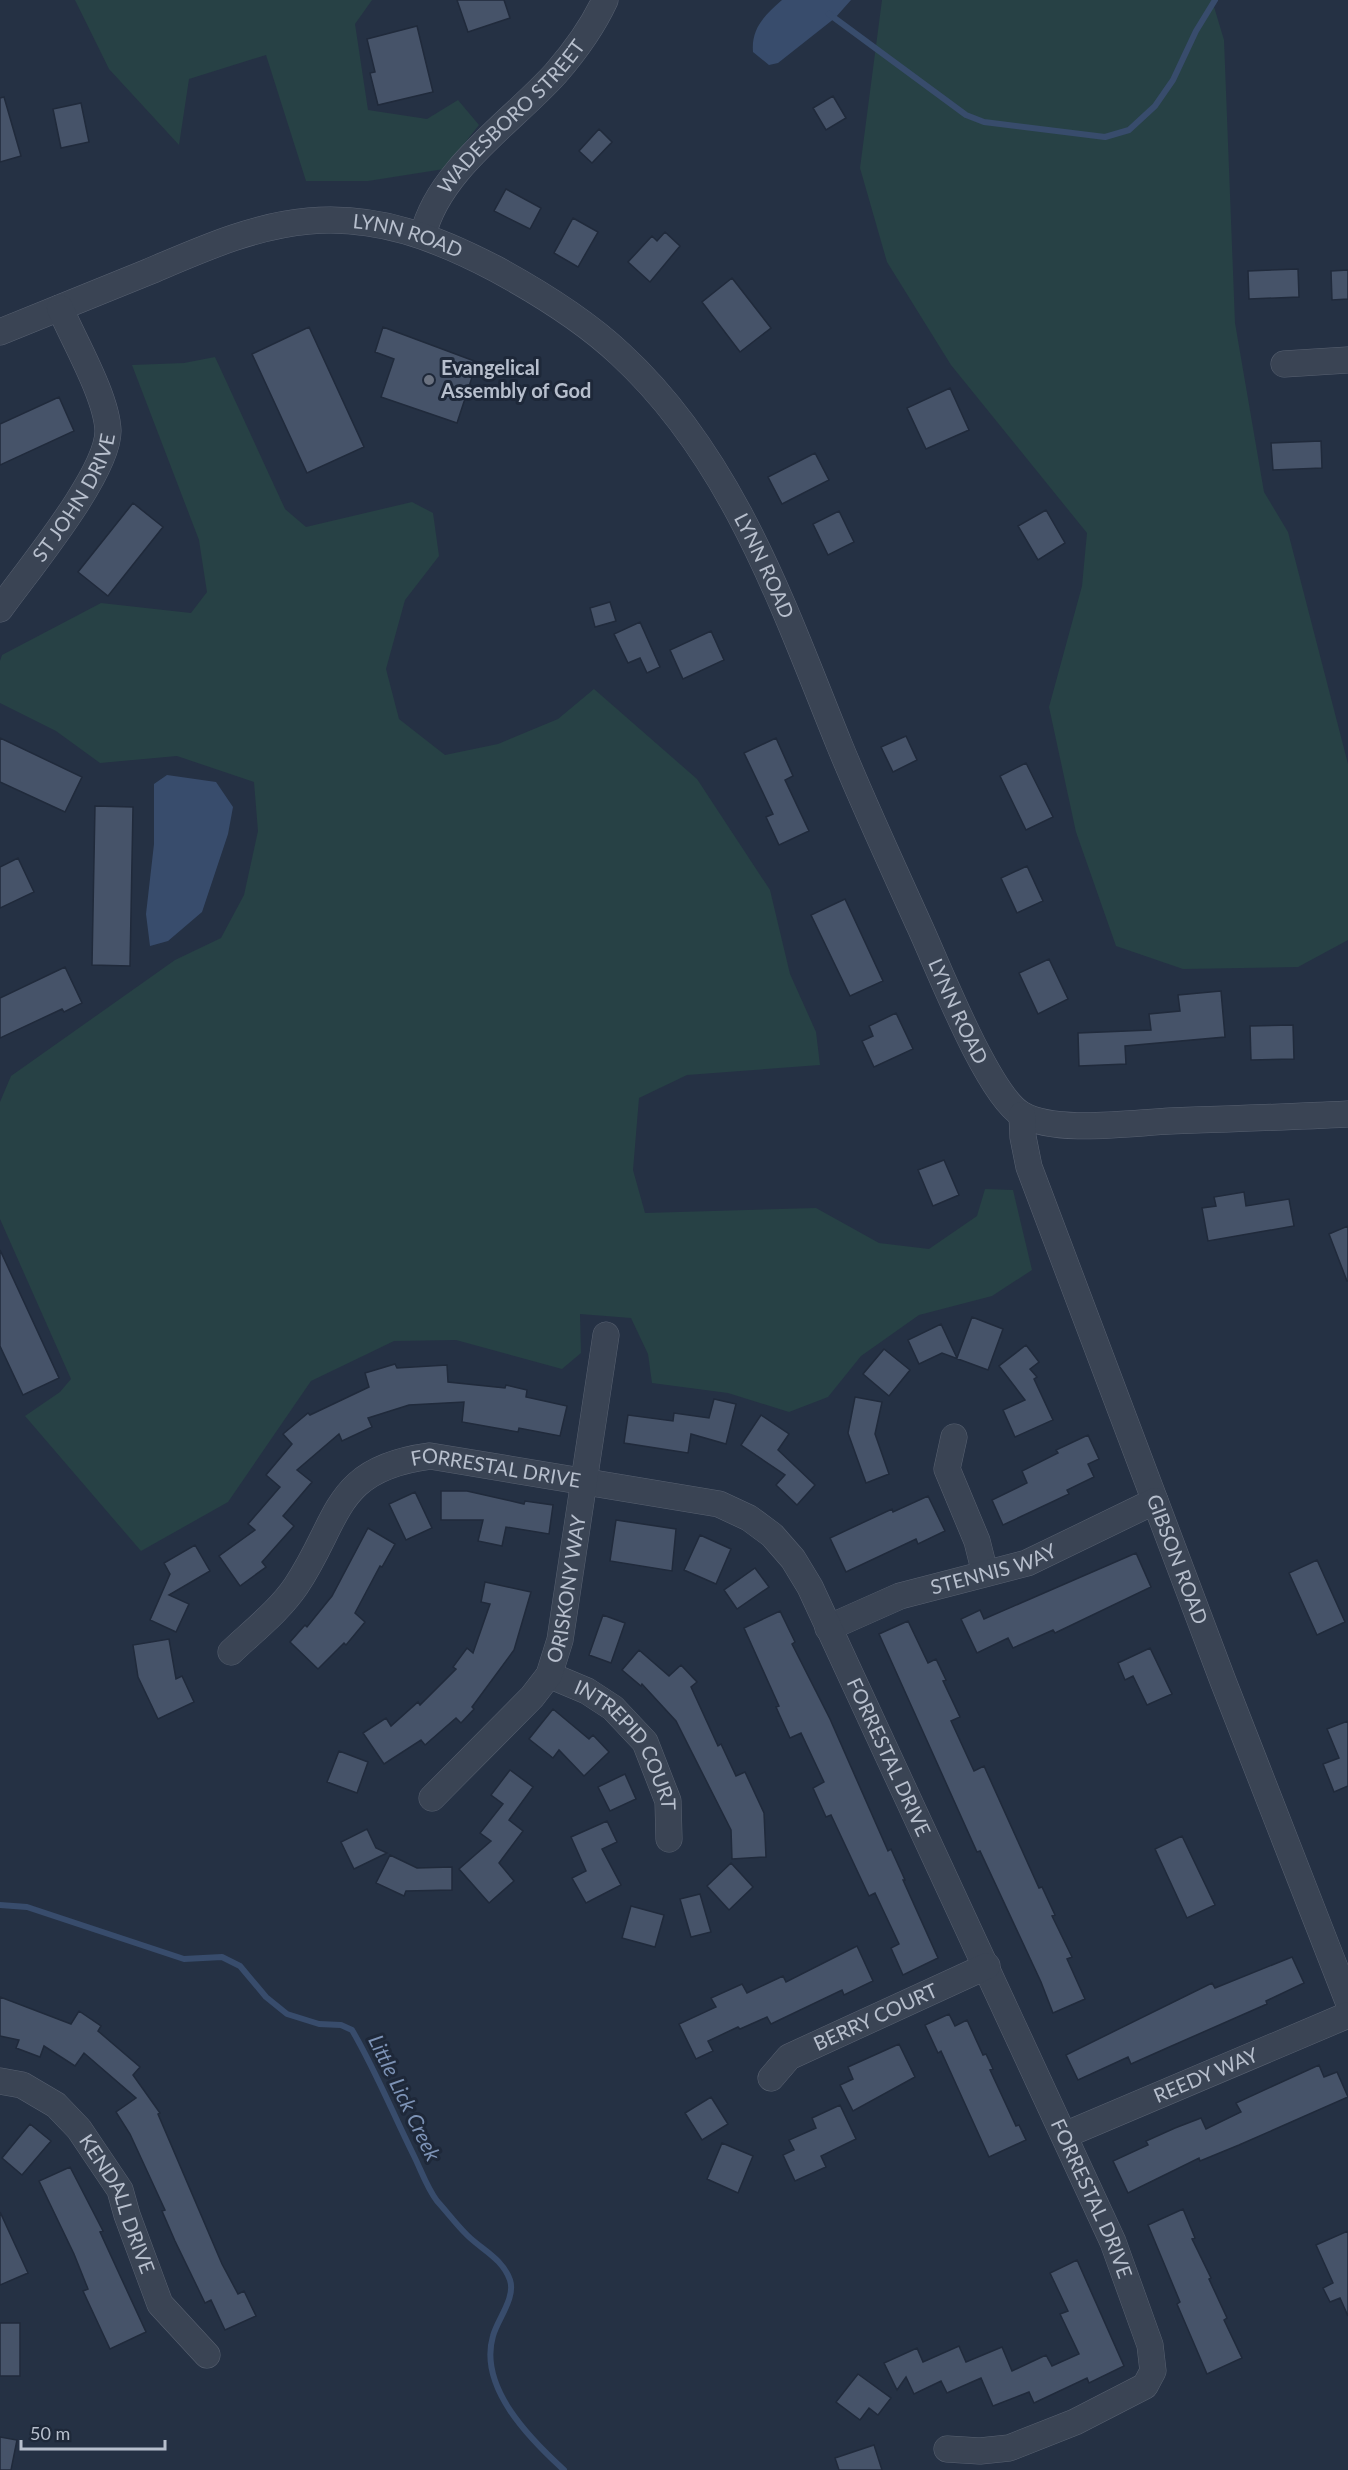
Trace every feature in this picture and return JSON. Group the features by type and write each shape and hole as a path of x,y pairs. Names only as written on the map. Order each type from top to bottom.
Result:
{"street":[{"name":"WADESBORO STREET","path":"423,236 428,214 449,184 467,162 555,73 589,29 605,0"},
{"name":"LYNN ROAD","path":"0,332 201,250 274,226 304,221 349,220 394,226 444,243 526,286 599,336 653,387 704,456 737,508 775,586 878,834 985,1068 1004,1098 1023,1115"},
{"name":"ST JOHN DRIVE","path":"0,609 91,482 106,448 108,431 105,411 60,308"},
{"path":"1284,364 1348,360"},
{"path":"1023,1115 1050,1122 1089,1125 1348,1114"},
{"name":"GIBSON ROAD","path":"1023,1115 1023,1137 1029,1167 1348,2001"},
{"name":"ORISKONY WAY","path":"432,1798 532,1697 549,1675 560,1640 606,1335"},
{"path":"954,1437 947,1469 977,1541 985,1573"},
{"name":"FORRESTAL DRIVE","path":"231,1652 279,1606 295,1587 341,1502 373,1473 407,1459 430,1456 703,1499 749,1518 772,1535 793,1559 828,1628 987,1966 1117,2252 1150,2345 1153,2372 1145,2386 1075,2422 1009,2448 980,2451 947,2449"},
{"name":"STENNIS WAY","path":"828,1628 900,1596 1027,1563 1155,1501"},
{"name":"INTREPID COURT","path":"549,1675 587,1691 613,1708 645,1743 668,1801 669,1839"},
{"name":"BERRY COURT","path":"771,2078 789,2057 987,1966"},
{"name":"REEDY WAY","path":"1065,2135 1348,2015"},
{"name":"KENDALL DRIVE","path":"0,2081 22,2085 56,2105 79,2129 120,2190 127,2216 160,2304 207,2355"}],"green space":[{"path":"75,0 372,0 355,24 368,110 427,119 458,100 479,125 444,169 368,181 306,181 266,55 189,79 179,145 109,69"},
{"path":"882,0 1212,0 1224,40 1235,323 1264,492 1288,532 1348,764 1348,940 1298,967 1183,969 1116,946 1076,832 1049,707 1082,586 1087,533 951,365 887,262 860,168"},
{"path":"215,357 285,509 306,527 412,502 433,513 439,556 405,600 386,669 399,719 445,755 498,744 558,719 594,689 697,779 770,890 790,974 816,1032 820,1065 687,1075 639,1098 633,1170 645,1213 816,1208 879,1243 929,1249 977,1216 985,1189 1013,1190 1032,1270 992,1296 919,1315 861,1356 828,1397 789,1412 728,1393 652,1383 648,1354 631,1318 580,1314 581,1353 562,1369 456,1340 394,1341 311,1381 228,1502 141,1551 25,1416 60,1392 71,1379 0,1219 0,1102 11,1076 175,960 221,938 244,895 258,831 254,782 177,756 100,763 56,731 0,703 0,661 2,655 101,603 191,613 207,592 199,540 132,365 184,363"}],"water":[{"path":"782,0 851,0 835,18 778,63 769,65 753,52 754,36 760,23"},
{"path":"167,775 216,782 233,807 228,834 202,912 168,941 150,946 146,914 154,844 154,784"}],"building":[{"path":"457,0 504,0 510,18 468,32"},
{"path":"417,26 433,92 378,105 370,73 375,72 367,39"},
{"path":"833,96 846,118 826,130 813,108"},
{"path":"4,97 21,156 0,162 0,98"},
{"path":"81,103 89,142 61,148 53,109"},
{"path":"599,129 612,142 592,163 579,151"},
{"path":"506,189 541,208 530,229 494,211"},
{"path":"573,218 598,232 578,267 554,253"},
{"path":"665,232 680,246 650,282 628,262 652,236 657,241"},
{"path":"1298,269 1299,297 1249,299 1248,271"},
{"path":"1348,270 1348,299 1332,300 1331,271"},
{"path":"732,278 771,328 740,352 702,302"},
{"path":"309,327 364,447 307,473 252,354"},
{"name":"Evangelical Assembly of God","path":"383,327 477,362 457,423 381,397 394,359 375,352"},
{"path":"950,388 969,430 926,449 907,408"},
{"path":"59,397 74,431 0,465 0,424"},
{"path":"1321,441 1322,468 1273,470 1271,443"},
{"path":"815,453 829,480 782,504 768,477"},
{"path":"133,503 163,527 108,596 78,572"},
{"path":"1046,510 1065,543 1038,560 1018,526"},
{"path":"839,511 854,542 828,555 813,524"},
{"path":"610,602 616,621 595,627 590,608"},
{"path":"640,622 660,667 647,673 640,658 628,663 614,634"},
{"path":"711,631 724,660 683,679 670,650"},
{"path":"906,736 917,760 893,772 881,747"},
{"path":"0,738 82,777 65,812 0,782"},
{"path":"776,738 793,776 785,780 809,831 779,845 766,817 773,814 744,753"},
{"path":"1026,763 1053,817 1026,830 1000,776"},
{"path":"95,806 133,807 130,966 92,965"},
{"path":"18,858 34,892 0,908 0,867"},
{"path":"1027,866 1043,901 1017,913 1001,878"},
{"path":"845,899 883,981 850,996 811,915"},
{"path":"1049,959 1068,999 1038,1014 1019,973"},
{"path":"65,967 82,1003 64,1012 62,1009 0,1038 0,998"},
{"path":"1221,991 1225,1037 1125,1046 1126,1064 1079,1066 1078,1033 1151,1030 1149,1014 1180,1011 1178,995"},
{"path":"896,1013 913,1049 874,1067 862,1041 873,1036 869,1026"},
{"path":"1293,1025 1294,1059 1251,1060 1250,1026"},
{"path":"944,1160 959,1195 933,1206 918,1170"},
{"path":"1244,1192 1246,1206 1289,1199 1294,1226 1208,1241 1202,1208 1216,1206 1214,1197"},
{"path":"1348,1226 1348,1281 1347,1281 1329,1234"},
{"path":"0,1250 59,1378 23,1395 0,1346"},
{"path":"972,1317 1003,1329 988,1370 942,1353 919,1364 908,1340 941,1324 957,1358"},
{"path":"1026,1345 1039,1362 1030,1369 1037,1377 1034,1379 1053,1420 1015,1437 1003,1410 1025,1400 999,1366"},
{"path":"884,1349 910,1370 889,1396 863,1374"},
{"path":"395,1364 397,1368 447,1365 448,1382 505,1388 506,1385 527,1390 526,1397 567,1406 560,1436 519,1428 518,1432 462,1422 464,1402 409,1405 368,1418 372,1427 342,1441 339,1434 297,1470 312,1482 283,1516 294,1526 262,1562 266,1567 240,1586 219,1556 255,1530 248,1524 280,1487 266,1475 292,1444 283,1434 308,1413 310,1415 369,1387 365,1373"},
{"path":"855,1397 882,1402 875,1434 889,1474 866,1483 848,1433"},
{"path":"714,1399 736,1404 726,1444 691,1434 688,1453 624,1443 628,1415 673,1421 674,1413 709,1418"},
{"path":"761,1415 789,1434 778,1450 815,1485 797,1505 776,1485 785,1475 741,1445"},
{"path":"1088,1435 1099,1459 1088,1464 1094,1477 1067,1490 1069,1494 1003,1525 992,1500 1027,1483 1022,1471 1058,1453 1056,1450"},
{"path":"441,1491 467,1491 524,1504 525,1501 553,1505 549,1534 506,1527 502,1546 478,1541 483,1520 441,1520"},
{"path":"415,1492 432,1528 406,1540 389,1504"},
{"path":"928,1496 945,1531 918,1544 916,1539 846,1572 830,1538 892,1509 893,1512"},
{"path":"616,1520 676,1529 672,1571 610,1561"},
{"path":"368,1528 395,1544 382,1567 380,1566 355,1613 365,1622 346,1645 344,1643 318,1669 290,1642 305,1625 307,1627 332,1596"},
{"path":"700,1535 731,1549 716,1584 684,1570"},
{"path":"195,1545 210,1571 169,1595 189,1604 176,1632 150,1620 170,1574 164,1563"},
{"path":"1136,1553 1151,1587 1055,1633 1053,1630 1013,1648 1008,1638 977,1653 961,1619 980,1610 984,1619"},
{"path":"1317,1560 1345,1622 1317,1635 1289,1573"},
{"path":"755,1568 769,1587 737,1609 724,1590"},
{"path":"485,1582 531,1592 514,1650 472,1707 474,1709 461,1723 456,1718 425,1745 421,1740 384,1764 363,1733 386,1718 391,1726 418,1702 420,1705 456,1669 453,1667 467,1648 473,1653 490,1604 481,1602"},
{"path":"780,1611 795,1642 792,1644 830,1719 888,1851 891,1849 938,1958 903,1975 891,1948 899,1944 875,1893 869,1896 831,1815 826,1817 813,1788 824,1782 801,1733 790,1738 776,1707 779,1706 744,1628"},
{"path":"603,1615 625,1623 611,1663 589,1655"},
{"path":"908,1621 928,1663 936,1659 946,1680 943,1681 960,1717 951,1721 974,1771 984,1766 1039,1888 1042,1887 1055,1915 1052,1916 1072,1957 1067,1959 1085,1999 1053,2013 1041,1982 980,1851 977,1852 879,1634"},
{"path":"169,1639 176,1679 182,1676 194,1702 158,1719 138,1677 133,1645"},
{"path":"1150,1648 1172,1694 1147,1705 1133,1676 1125,1680 1118,1663"},
{"path":"639,1650 669,1676 681,1665 697,1682 691,1687 718,1746 721,1744 736,1776 745,1772 764,1813 766,1857 732,1859 731,1830 676,1721 642,1684 641,1686 622,1670"},
{"path":"553,1709 589,1739 593,1735 609,1752 584,1776 559,1750 553,1758 529,1739"},
{"path":"1348,1721 1348,1786 1334,1792 1323,1764 1339,1758 1327,1729"},
{"path":"339,1751 368,1762 357,1793 327,1782"},
{"path":"510,1770 533,1787 509,1820 523,1831 499,1863 514,1881 489,1903 459,1869 491,1841 480,1833 503,1804 491,1795"},
{"path":"625,1774 636,1799 610,1811 598,1787"},
{"path":"607,1821 617,1842 602,1849 621,1885 586,1903 572,1878 586,1871 571,1837"},
{"path":"367,1829 376,1848 387,1853 354,1869 341,1842"},
{"path":"1182,1836 1215,1905 1187,1918 1155,1849"},
{"path":"390,1855 417,1868 452,1867 452,1890 406,1891 404,1896 376,1883"},
{"path":"731,1863 753,1887 729,1910 707,1886"},
{"path":"700,1894 711,1932 691,1937 680,1899"},
{"path":"631,1906 664,1915 655,1947 622,1938"},
{"path":"857,1946 873,1981 844,1995 842,1990 771,2024 767,2017 740,2029 738,2027 708,2041 713,2051 696,2059 679,2024 716,2007 711,1998 742,1984 747,1993 783,1976 786,1982"},
{"path":"1292,1957 1304,1983 1266,2001 1267,2004 1131,2064 1128,2057 1078,2080 1066,2055 1212,1983 1215,1988"},
{"path":"0,1997 71,2024 79,2011 101,2026 98,2031 140,2067 133,2075 160,2113 158,2114 222,2264 238,2294 244,2291 256,2316 225,2330 211,2300 205,2303 175,2241 162,2211 165,2210 130,2134 116,2112 136,2098 84,2053 75,2066 44,2046 40,2057 16,2048 19,2040 0,2036"},
{"path":"949,2014 955,2026 967,2020 983,2055 986,2054 993,2069 990,2070 1016,2126 1019,2125 1026,2140 989,2157 941,2051 938,2053 925,2025"},
{"path":"899,2044 915,2077 853,2111 840,2085 853,2079 848,2067"},
{"path":"1319,2065 1324,2077 1337,2072 1348,2097 1200,2161 1199,2158 1128,2193 1113,2161 1148,2145 1146,2141 1201,2118 1206,2129 1241,2112 1236,2103"},
{"path":"711,2097 728,2124 702,2140 685,2113"},
{"path":"840,2105 856,2139 821,2156 826,2167 795,2181 783,2155 794,2150 789,2140 816,2128 812,2118"},
{"path":"30,2124 51,2141 22,2175 2,2158"},
{"path":"722,2143 753,2156 738,2193 707,2179"},
{"path":"70,2167 103,2231 100,2232 146,2332 110,2349 83,2291 88,2289 74,2254 39,2181"},
{"path":"1183,2209 1195,2238 1192,2239 1227,2318 1224,2320 1242,2358 1207,2374 1177,2304 1180,2302 1148,2225"},
{"path":"0,2212 28,2273 0,2285"},
{"path":"1348,2231 1348,2316 1340,2298 1330,2302 1323,2288 1333,2283 1316,2245"},
{"path":"1077,2260 1124,2366 1089,2383 1087,2378 1034,2403 1029,2392 993,2406 981,2378 947,2393 941,2381 914,2394 906,2377 897,2390 884,2363 917,2348 923,2362 959,2346 966,2362 1002,2347 1012,2371 1046,2355 1052,2366 1079,2354 1060,2314 1068,2311 1050,2273"},
{"path":"0,2323 20,2323 20,2376 0,2376"},
{"path":"858,2374 891,2398 878,2415 869,2408 860,2420 836,2402"},
{"path":"0,2437 17,2440 11,2470 0,2470"},
{"path":"874,2445 882,2470 839,2470 835,2458"}],"waterway":[{"path":"829,14 966,115 984,122 1105,137 1129,130 1155,106 1173,80 1196,31 1215,0"},
{"name":"Little Lick Creek","path":"0,1905 27,1907 184,1959 222,1957 240,1966 266,1997 287,2014 319,2024 341,2025 352,2030 377,2077 433,2196 463,2231 497,2260 510,2280 508,2301 493,2336 490,2355 493,2374 510,2410 536,2443 564,2470"}],"place":[{"name":"Evangelical Assembly of God","path":"429,380"}]}
